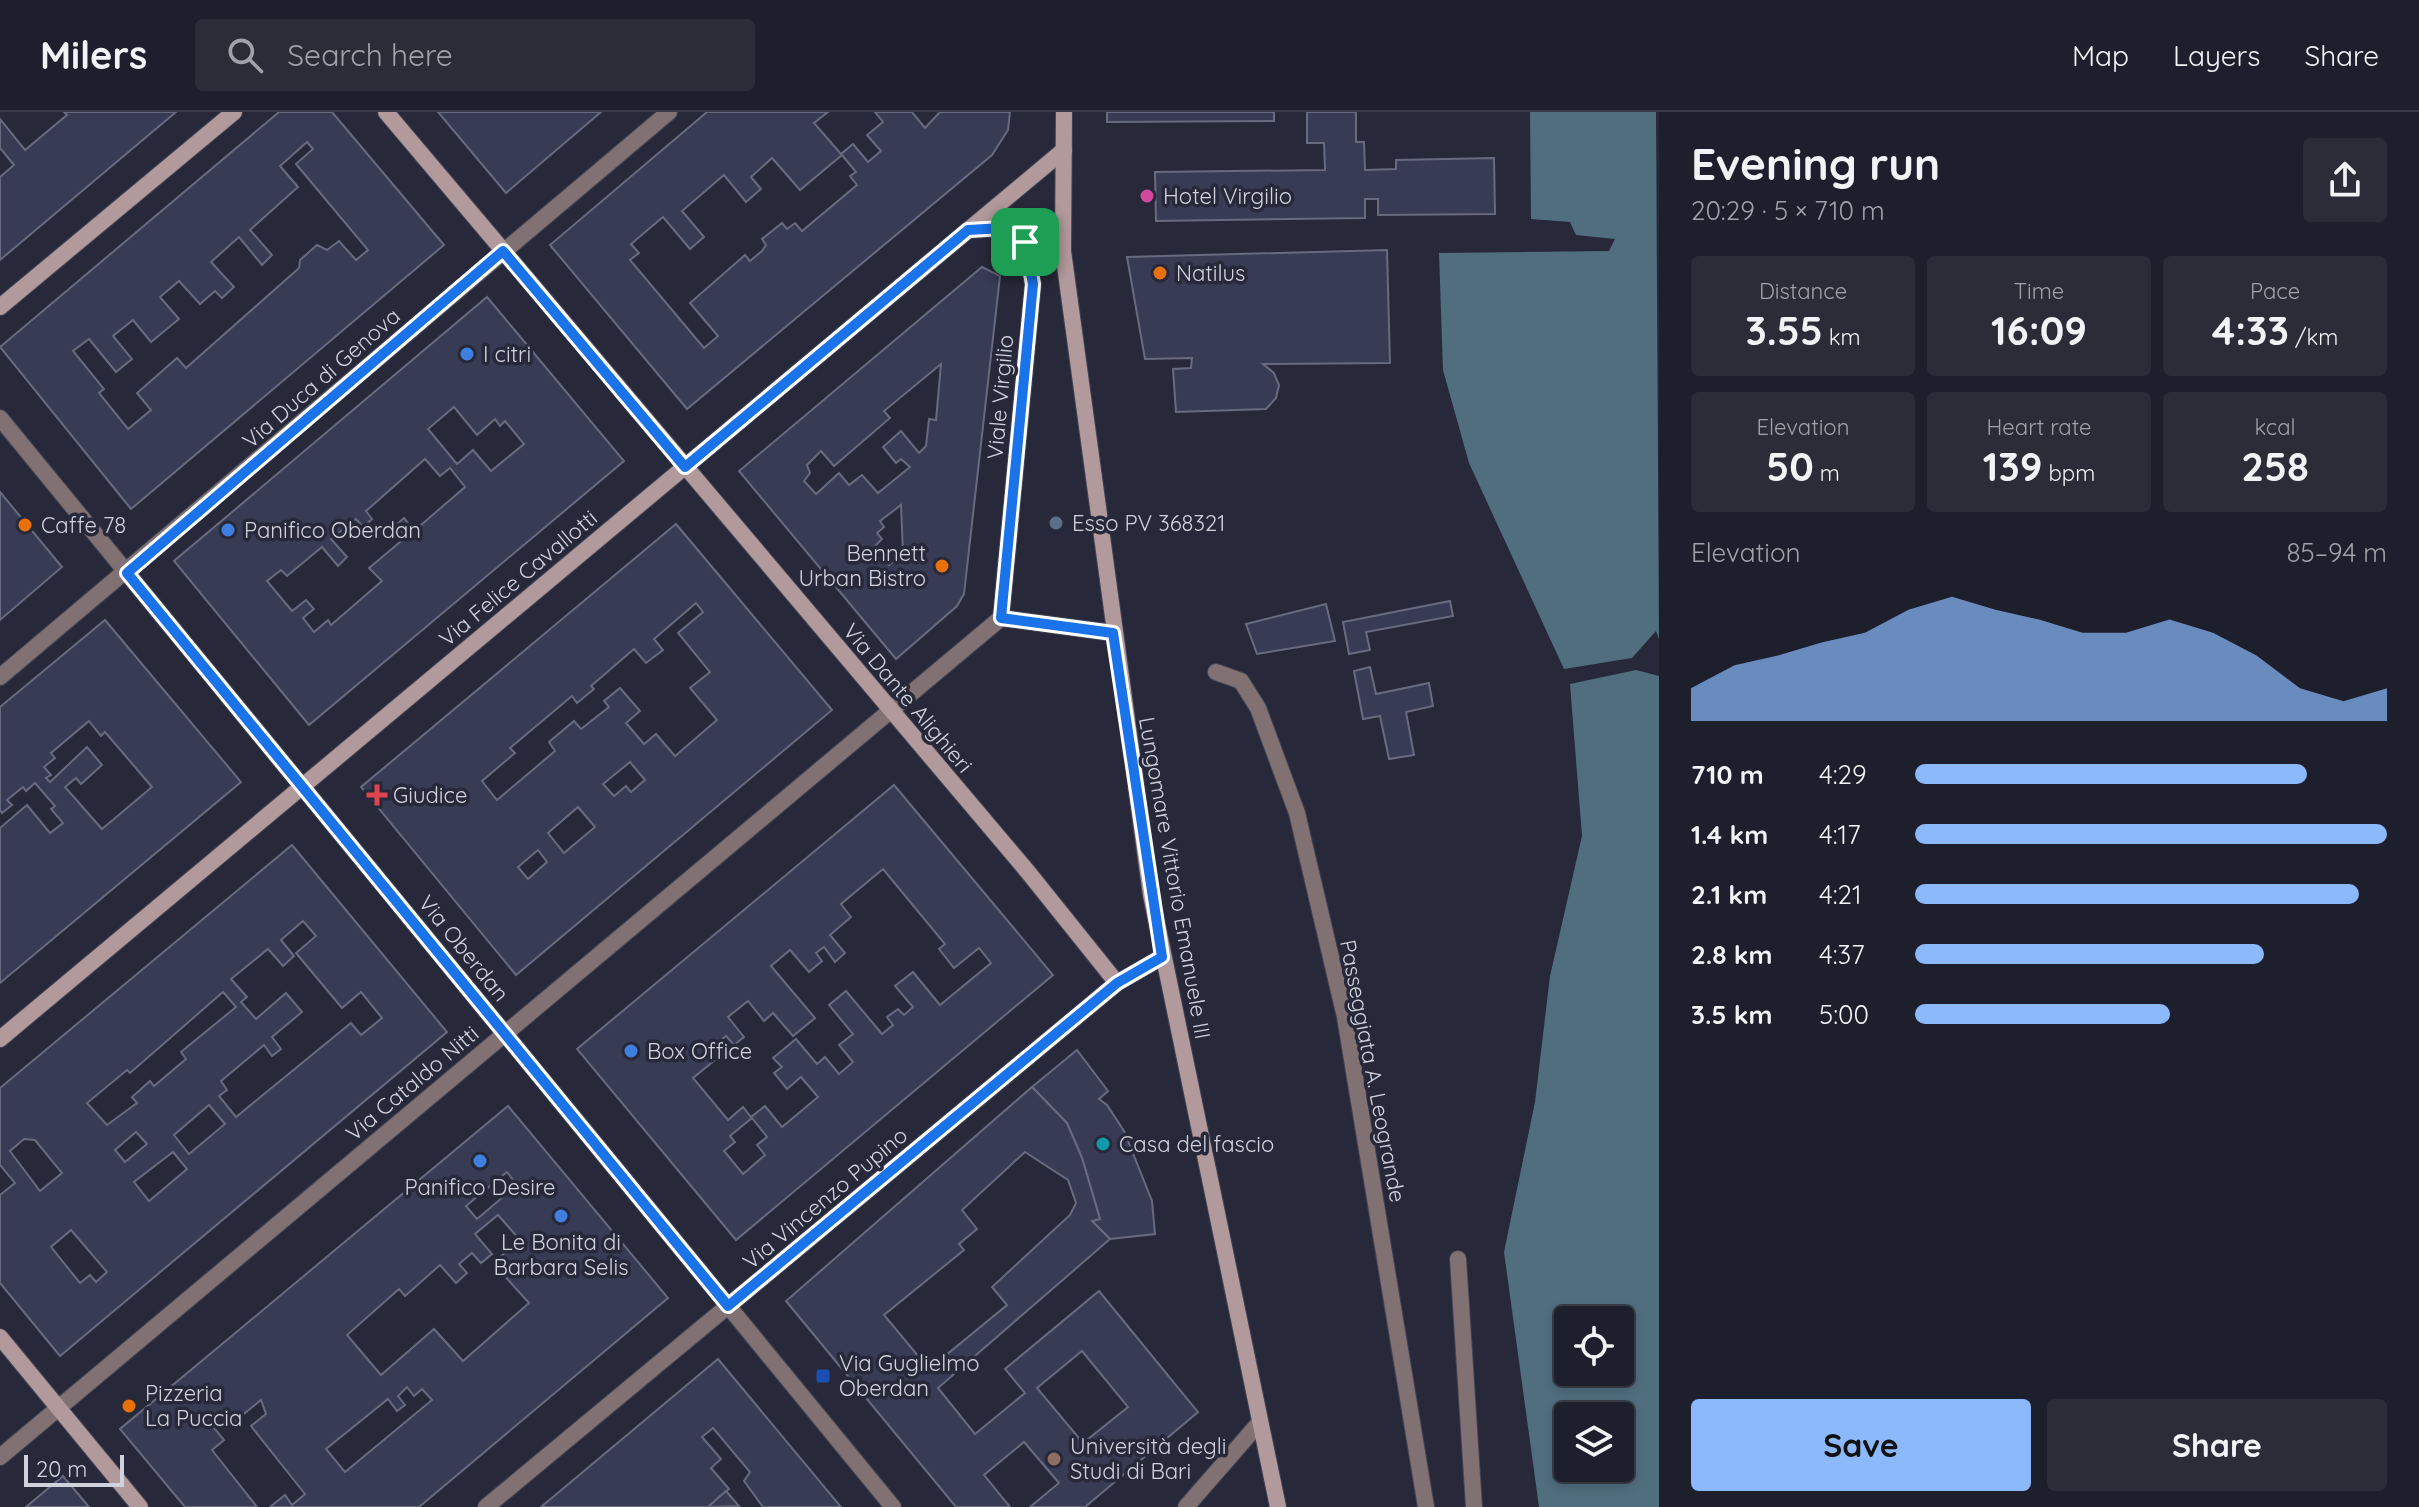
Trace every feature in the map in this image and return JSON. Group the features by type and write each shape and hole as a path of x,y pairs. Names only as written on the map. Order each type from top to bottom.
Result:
{"street":[{"path":"0,307 234,112"},
{"name":"Via Dante Alighieri","path":"386,112 1028,872 1117,983"},
{"name":"Via Duca di Genova","path":"0,677 127,573 669,112"},
{"path":"1064,112 1064,150"},
{"name":"Via Felice Cavallotti","path":"0,1039 1064,150"},
{"name":"Lungomare Vittorio Emanuele III","path":"1064,150 1063,251 1113,633 1162,957 1278,1507"},
{"name":"Viale Virgilio","path":"968,230 1004,228 1025,242 1033,284 1001,618"},
{"name":"Via Oberdan","path":"0,418 893,1507"},
{"path":"1001,618 1113,633"},
{"name":"Via Cataldo Nitti","path":"0,1457 1001,618"},
{"name":"Passeggiata A. Leogrande","path":"1216,672 1241,681 1258,708 1297,813 1345,1017 1426,1507"},
{"path":"1117,983 1162,957"},
{"name":"Via Vincenzo Pupino","path":"486,1507 1117,983"},
{"path":"1458,1259 1474,1507"},
{"path":"0,1337 140,1507"},
{"path":"1186,1507 1260,1422"}],"water":[{"path":"1530,112 1656,112 1659,639 1656,631 1632,658 1564,669 1469,463 1443,370 1439,253 1609,251 1615,239 1576,235 1570,222 1531,219"},
{"path":"1636,670 1659,676 1659,1507 1539,1507 1504,1252 1535,1102 1550,976 1582,836 1570,684"}],"building":[{"path":"64,112 176,112 0,260 0,177 14,165 0,148 0,119 25,150 67,115"},
{"path":"279,112 332,112 444,245 131,509 0,347","holes":["307,142 313,149 296,164 368,250 356,260 339,241 327,250 317,245 300,260 299,268 186,368 177,358 137,393 151,410 128,429 99,393 104,389 73,351 89,339 116,372 132,359 113,336 133,320 151,342 179,319 160,297 179,281 200,304 215,291 222,298 234,287 211,262 239,237 262,265 272,255 250,230 298,187 280,166"]},
{"path":"438,112 601,112 506,193"},
{"path":"707,112 828,112 814,123 841,154 853,144 868,162 881,151 867,135 883,122 875,112 912,112 925,128 940,112 1010,112 1008,130 992,155 687,409 550,245","holes":["842,155 856,172 850,176 857,185 802,231 795,223 787,229 782,223 762,239 766,245 762,251 750,261 745,255 690,303 718,336 704,348 630,260 639,253 631,244 663,217 690,249 704,237 682,211 724,175 746,202 761,189 751,177 772,158 800,190"]},
{"path":"1107,112 1274,112 1274,121 1107,122"},
{"path":"1307,112 1356,112 1356,142 1364,142 1365,170 1396,169 1396,160 1494,158 1495,214 1378,215 1378,199 1365,199 1365,218 1156,221 1155,172 1325,170 1324,143 1307,143"},
{"path":"1387,250 1390,363 1263,364 1274,373 1279,385 1276,398 1266,409 1176,412 1173,369 1191,368 1192,358 1145,359 1127,257"},
{"path":"982,267 1000,276 964,594 957,606 896,659 739,471","holes":["941,364 936,420 929,419 926,446 919,453 901,431 883,447 896,463 901,459 910,467 878,493 862,475 849,485 839,473 816,494 804,481 810,473 807,465 821,451 834,466 890,418 884,411","901,505 903,553 889,565 873,548 882,539 877,533 884,527 880,521"]},
{"path":"487,297 624,461 309,725 174,561","holes":["454,407 477,435 495,419 500,426 505,421 524,444 491,471 473,450 457,464 428,429","425,459 440,476 450,468 465,487 414,531 404,518 396,525 406,537 369,568 382,581 331,625 328,620 314,632 303,618 314,609 306,600 292,611 267,581 281,570 287,576 322,547 338,566 347,557 331,539 356,519 363,527 372,519 366,511"]},
{"path":"0,492 62,567 0,620"},
{"path":"676,524 832,710 516,975 361,787","holes":["696,603 703,612 678,633 710,672 690,688 717,720 675,756 656,734 644,744 626,723 640,711 620,688 604,701 609,707 581,729 574,721 549,742 555,751 497,800 482,781 515,753 510,748 572,696 577,703 594,689 591,686 634,649 646,663 663,650 654,639","630,762 645,780 631,792 626,786 614,796 603,784","578,807 595,827 564,853 548,833","538,850 547,862 528,879 518,867"]},
{"path":"1450,601 1453,616 1366,632 1370,650 1349,654 1343,622"},
{"path":"1326,604 1335,641 1257,654 1246,624"},
{"path":"105,620 241,782 0,983 0,828 27,805 50,833 63,823 51,809 55,806 35,783 26,791 23,787 7,800 12,805 2,813 0,810 0,707","holes":["89,721 101,736 105,732 152,787 102,829 65,787 76,778 81,784 102,765 87,747 50,782 46,778 51,775 44,767 55,758 51,753"]},
{"path":"1370,667 1376,694 1429,683 1433,706 1406,712 1414,755 1389,759 1380,716 1363,719 1354,671"},
{"path":"894,785 1053,975 736,1240 577,1049","holes":["883,869 945,944 939,949 954,968 979,948 991,963 940,1005 913,972 895,986 913,1007 904,1015 898,1009 887,1017 893,1025 882,1034 846,991 829,1005 853,1034 839,1045 853,1062 839,1074 825,1057 817,1064 796,1039 773,1058 782,1067 774,1073 787,1089 801,1077 818,1097 782,1127 765,1106 751,1117 743,1107 728,1120 693,1078 721,1055 714,1046 726,1036 734,1045 744,1037 728,1017 748,1001 764,1021 773,1013 793,1036 815,1018 771,966 790,950 809,972 822,961 816,953 824,947 835,962 845,953 830,935 851,917 841,904","752,1118 767,1137 757,1145 765,1155 743,1174 724,1151 735,1142 730,1136"]},
{"path":"292,845 447,1032 60,1356 0,1283 0,1195 15,1183 0,1165 0,1088","holes":["303,921 316,936 296,953 342,1008 361,992 382,1018 361,1035 351,1023 236,1117 219,1096 227,1090 221,1081 264,1045 272,1056 281,1049 272,1037 302,1012 286,993 256,1019 241,1002 247,997 231,979 268,949 283,966 294,956 281,940","223,992 236,1007 181,1052 186,1059 154,1086 150,1081 132,1097 137,1103 107,1125 87,1103 127,1070 130,1073","209,1105 225,1124 189,1154 174,1135","136,1132 147,1144 125,1162 115,1150","24,1139 35,1140 62,1173 40,1191 10,1151","173,1152 187,1169 149,1201 134,1182","71,1230 107,1272 96,1282 90,1275 80,1283 51,1247"]},
{"name":"Casa del fascio","path":"1077,1050 1108,1091 1099,1099 1107,1105 1124,1131 1152,1201 1155,1234 1110,1239 1092,1221 1100,1219 1082,1158 1067,1123 1032,1087"},
{"path":"1032,1087 1067,1123 1082,1158 1100,1219 1092,1221 1110,1239 938,1388 975,1434 1025,1393 1005,1369 1099,1291 1198,1412 1085,1507 1030,1507 1059,1483 1024,1442 984,1475 1010,1507 956,1507 786,1301","holes":["1025,1152 1068,1180 1076,1203 1070,1215 992,1287 1007,1305 929,1369 884,1315 964,1250 959,1244 977,1229 962,1210","1082,1351 1128,1407 1083,1443 1037,1388"]},
{"path":"508,1106 668,1298 419,1507 270,1507 285,1495 292,1505 305,1494 251,1426 266,1414 261,1400 234,1422 225,1411 210,1423 224,1440 212,1450 257,1507 185,1507 120,1429","holes":["507,1172 517,1185 477,1219 466,1206","498,1215 520,1240 493,1263 529,1303 463,1361 434,1329 381,1375 347,1335 399,1289 405,1296 440,1265 456,1283 467,1273 459,1264 472,1253 481,1263 492,1254 475,1234","407,1387 414,1396 422,1389 432,1400 345,1472 326,1449 388,1399 397,1411 405,1405 398,1396"]},
{"path":"718,1359 841,1507 763,1507 744,1481 750,1472 713,1428 702,1437 721,1459 711,1468 729,1489 708,1507 541,1507"},
{"path":"63,1476 89,1507 26,1507"},
{"path":"726,1491 739,1506 708,1507"}],"place":[{"name":"Hotel Virgilio","path":"1147,196"},
{"name":"Natilus","path":"1160,273"},
{"name":"I citri","path":"467,354"},
{"name":"Esso PV 368321","path":"1056,523"},
{"name":"Caffe 78","path":"25,525"},
{"name":"Panifico Oberdan","path":"228,530"},
{"name":"Bennett Urban Bistro","path":"942,566"},
{"name":"Giudice","path":"377,795"},
{"name":"Box Office","path":"631,1051"},
{"name":"Casa del fascio","path":"1103,1144"},
{"name":"Panifico Desire","path":"480,1161"},
{"name":"Le Bonita di Barbara Selis","path":"561,1216"},
{"name":"Via Guglielmo Oberdan","path":"823,1376"},
{"name":"Pizzeria La Puccia","path":"129,1406"},
{"name":"Università degli Studi di Bari","path":"1054,1459"}],"route":[{"path":"1004,228 1025,242 1033,284 1001,618 1113,633 1162,957 1117,983 728,1306 127,573 503,251 685,467 968,230 1004,228"}]}
